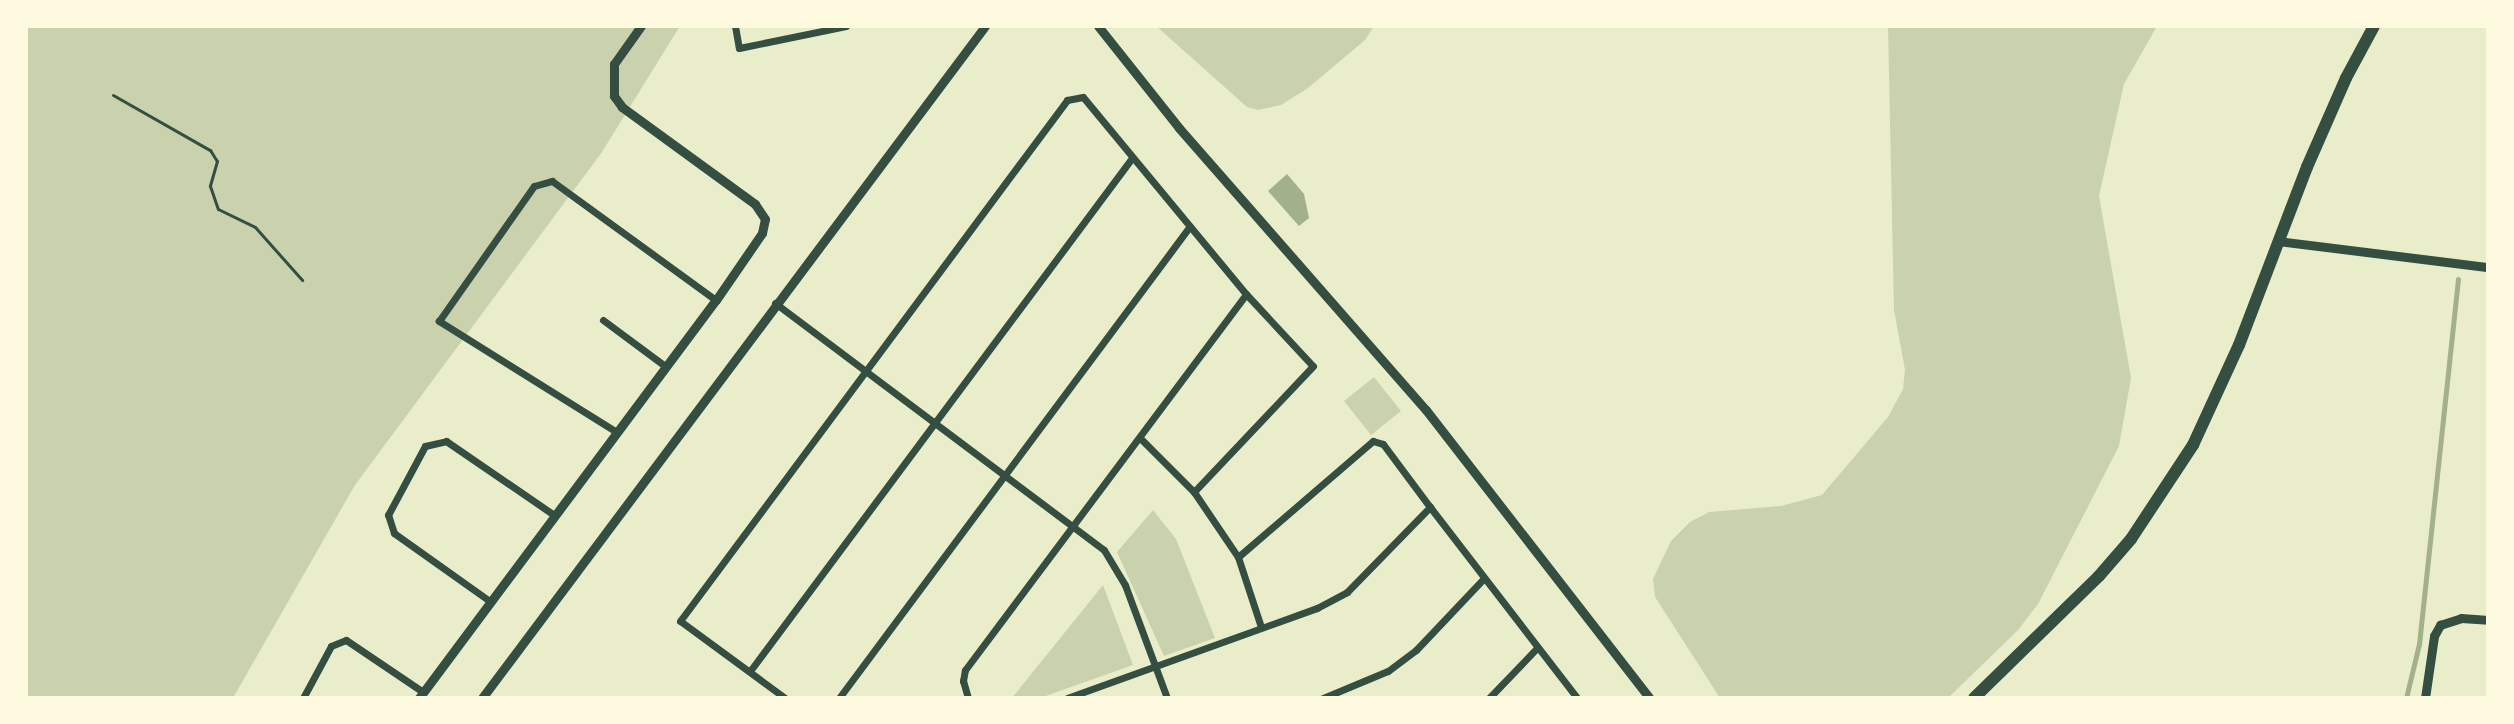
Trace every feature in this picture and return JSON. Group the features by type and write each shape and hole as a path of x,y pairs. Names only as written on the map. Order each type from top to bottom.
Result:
{"highway":[{"path":"1974,698 2099,576 2131,539 2169,484 2214,406 2346,78 2374,26"}],"street":[{"path":"303,698 331,646 346,640 421,695 615,431 716,300 762,233 765,219 755,204 622,107 614,96 614,64 641,26"},
{"path":"735,26 739,48 846,26"},
{"path":"482,698 985,26"},
{"path":"1098,26 1179,128 1426,410 1649,698"},
{"path":"785,698 680,621 1067,100 1083,97 1246,294 1313,366 1194,492"},
{"path":"750,671 1132,158"},
{"path":"615,431 439,321 534,186 552,181 716,300"},
{"path":"839,698 1190,226"},
{"path":"2278,241 2488,267"},
{"path":"968,698 963,681 965,670 1246,294"},
{"path":"775,303 1104,550 1125,585 1167,698"},
{"path":"603,320 665,366"},
{"path":"1140,438 1194,492 1238,557 1261,627"},
{"path":"491,602 394,533 388,515 425,446 446,441 554,515"},
{"path":"1238,557 1373,441 1383,444 1577,698"},
{"path":"1067,698 1317,608 1347,592 1430,507"},
{"path":"1323,698 1368,681 1416,650 1484,578"},
{"path":"2425,698 2434,636 2440,625 2461,618 2488,620"},
{"path":"1489,698 1537,648"}],"path":[{"path":"113,95 210,150 217,161 210,186 218,209 255,227 302,280"}],"shaded area":[{"path":"26,26 680,26 602,152 355,485 233,698 26,698"},
{"path":"1156,26 1374,26 1365,40 1308,88 1281,105 1258,110 1247,107"},
{"path":"1888,26 2157,26 2124,84 2099,196 2131,378 2119,446 2038,604 2018,630 1948,698 1720,698 1655,597 1653,579 1671,541 1690,522 1709,512 1781,506 1822,495 1888,417 1903,389 1905,370 1894,310"},
{"path":"1287,174 1304,194 1309,218 1299,226 1268,191"},
{"path":"1374,377 1401,411 1371,435 1344,401"},
{"path":"1153,510 1176,539 1215,638 1164,656 1117,552"},
{"path":"1103,585 1133,665 1040,698 1012,698"}],"waterway":[{"path":"2406,698 2419,644 2458,279"}]}
